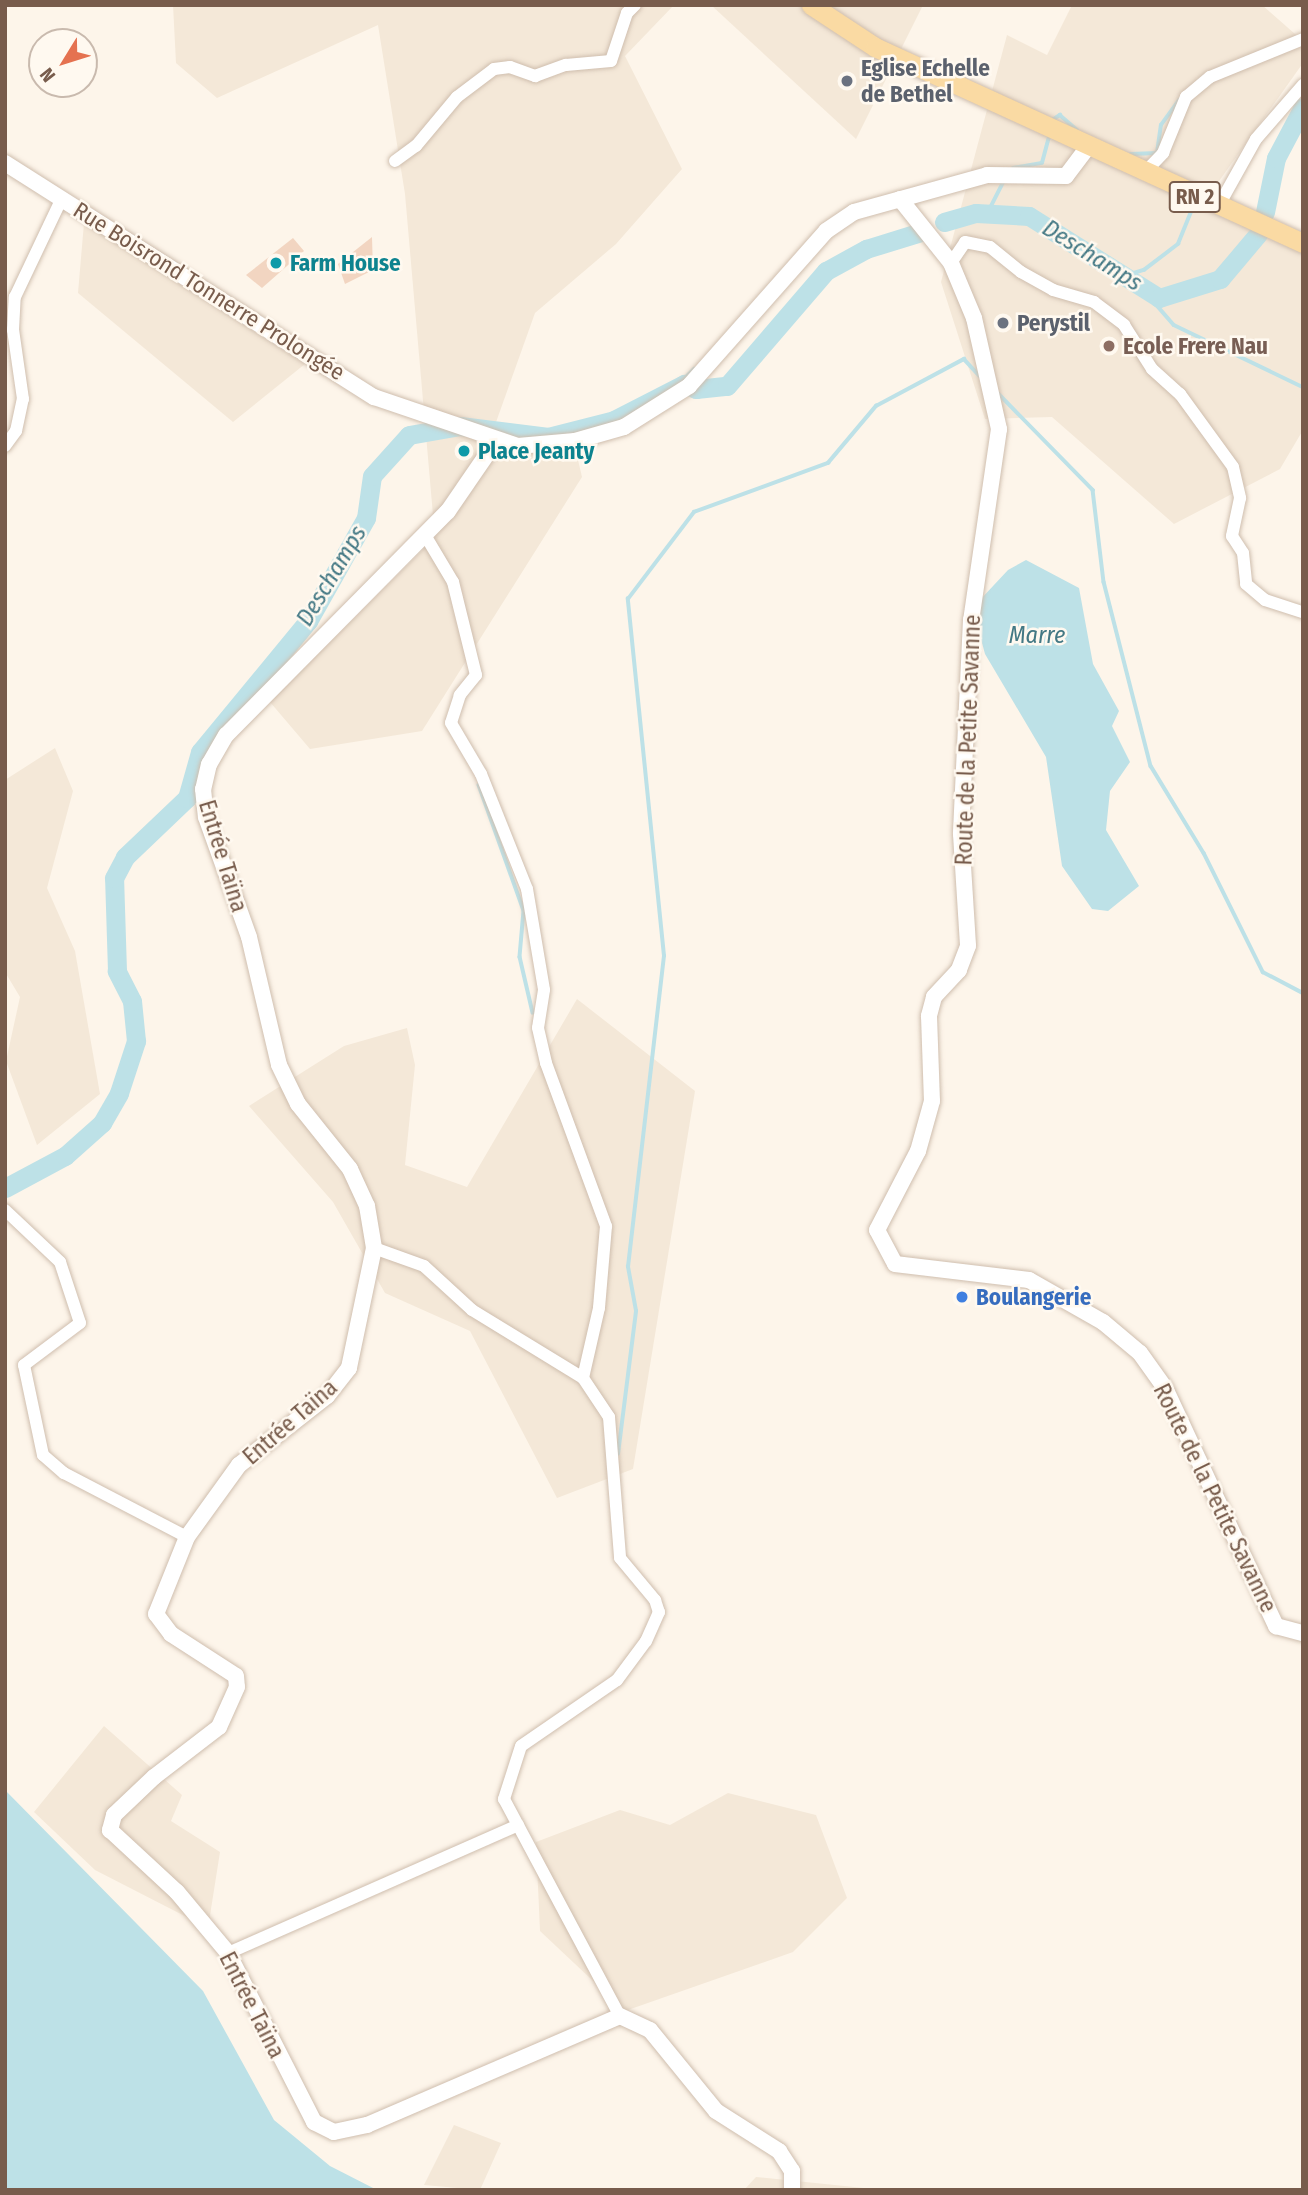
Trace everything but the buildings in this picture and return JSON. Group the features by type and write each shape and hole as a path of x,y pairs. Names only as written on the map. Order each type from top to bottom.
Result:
{"main road":[{"name":"RN 2","path":"811,5 875,47 1218,207 1303,243"}],"street":[{"path":"395,161 416,146 457,97 494,69 510,67 535,76 565,65 611,61 627,13 635,5"},
{"path":"1144,173 1163,153 1186,97 1210,77 1303,39"},
{"path":"1218,207 1256,139 1303,85"},
{"name":"Rue Boisrond Tonnerre Prolongée","path":"5,163 232,310 374,397 414,414 496,442 550,445 624,427 706,369 826,231 868,206 1003,177 1066,176 1089,146"},
{"path":"5,446 16,431 23,399 13,330 15,297 62,198"},
{"name":"Route de la Petite Savanne","path":"900,199 951,263 974,318 999,429 971,620 961,834 968,946 959,970 934,997 929,1016 932,1101 918,1151 877,1230 895,1264 1029,1280 1103,1322 1140,1353 1165,1388 1276,1626 1303,1633"},
{"path":"951,263 965,242 990,247 1021,272 1094,302 1124,326 1152,369 1180,394 1233,467 1240,498 1232,536 1243,553 1245,584 1265,600 1303,612"},
{"name":"Entrée Taïna","path":"496,442 425,535 339,615 226,735 203,789 206,817 248,937 279,1065 299,1104 350,1169 368,1206 374,1248 349,1368 327,1396 239,1465 187,1537 156,1614 171,1634 236,1676 237,1687 219,1727 154,1777 114,1815 110,1830 177,1892 228,1953 295,2091 314,2122 334,2132 367,2125 620,2016"},
{"path":"425,535 453,582 476,675 460,695 451,723 481,774 527,889 544,990 538,1028 545,1063 606,1226 599,1308 583,1378"},
{"path":"5,1210 60,1262 80,1322 24,1365 43,1455 64,1473 187,1537"},
{"path":"374,1248 424,1266 472,1310 583,1378 603,1402 613,1431 620,1558 659,1612 646,1641 617,1680 521,1746 504,1799 620,2016 650,2030 716,2110 779,2151 792,2171 792,2190"},
{"path":"228,1953 518,1825"}],"shaded area":[{"path":"173,5 674,5 625,56 682,169 616,244 535,313 485,453 575,447 582,477 422,731 310,749 270,702 435,538 405,194 378,25 217,98 176,63"},
{"path":"711,5 923,5 856,139"},
{"path":"1072,5 1262,5 1303,41 1303,63 1212,191 1303,234 1303,430 1280,469 1174,524 1052,417 985,419 941,282 1007,35 1047,55"},
{"path":"84,223 305,364 233,422 78,293"},
{"path":"55,748 73,791 47,888 75,951 100,1094 37,1145 6,1061 20,997 5,972 5,780"},
{"path":"577,999 695,1091 633,1469 557,1498 470,1331 385,1293 333,1202 249,1106 344,1046 407,1028 415,1065 405,1165 467,1187"},
{"path":"104,1726 182,1795 171,1821 220,1852 208,1928 95,1870 34,1812"},
{"path":"728,1793 816,1815 847,1898 793,1952 625,2011 540,1931 536,1842 620,1810 670,1825"},
{"path":"454,2125 501,2143 480,2190 424,2185"},
{"path":"756,2177 883,2190 744,2190"}],"water":[{"name":"Marre","path":"1026,560 1079,588 1093,664 1119,711 1112,726 1130,762 1110,791 1106,830 1139,886 1108,911 1092,909 1062,866 1046,757 985,654 976,621 979,601 1008,570"},
{"path":"5,1790 203,1991 274,2120 330,2166 377,2190 5,2190"}],"waterway":[{"path":"1131,154 1157,153 1161,125 1179,100"},
{"name":"Deschamps","path":"1265,212 1276,158 1303,107"},
{"path":"1051,121 1060,115 1077,130"},
{"path":"1013,168 1042,163 1049,136"},
{"path":"987,214 1005,179"},
{"path":"1124,276 1144,270 1178,244 1195,202"},
{"name":"Deschamps","path":"944,222 976,213 1029,216 1159,298 1220,279 1258,234"},
{"name":"Deschamps","path":"5,1188 65,1156 102,1123 119,1093 136,1041 132,1001 117,971 114,878 125,857 187,798 200,752 308,621 366,518 372,476 409,435 460,426 548,437 614,420 684,384 696,389 727,386 826,271 866,249 921,232"},
{"path":"1141,287 1174,325 1303,387"},
{"path":"618,1454 636,1311 628,1267 664,956 628,599 694,512 828,463 876,406 964,359 980,376"},
{"path":"677,386 694,369"},
{"path":"998,393 1093,490 1104,582 1151,766 1204,853 1263,972 1303,993"},
{"path":"479,785 524,911 520,957 533,1013"}],"place":[{"name":"Eglise Echelle de Bethel","path":"847,81"},
{"name":"Farm House","path":"276,263"},
{"name":"Perystil","path":"1003,323"},
{"name":"Ecole Frere Nau","path":"1109,346"},
{"name":"Place Jeanty","path":"464,451"},
{"name":"Boulangerie","path":"962,1297"}]}
